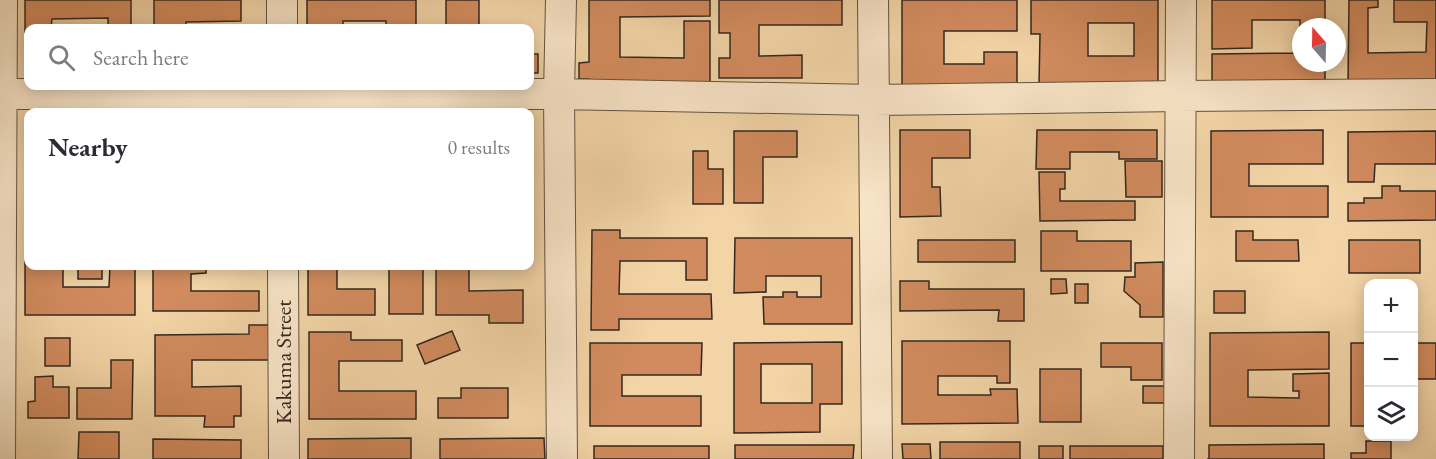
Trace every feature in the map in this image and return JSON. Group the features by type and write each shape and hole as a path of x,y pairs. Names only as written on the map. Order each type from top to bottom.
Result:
{"street":[{"path":"0,459 2,0"},
{"path":"282,0 282,24"},
{"path":"561,0 559,94 562,459"},
{"path":"873,0 878,459"},
{"path":"1179,459 1181,0"},
{"path":"1,94 282,97 559,94 874,100 1436,94"},
{"name":"Kakuma Street","path":"283,270 284,459"}],"building":[{"path":"25,0 131,0 131,24 108,24 108,18 52,19 51,24 25,24"},
{"path":"154,0 241,0 241,21 154,24"},
{"path":"307,0 416,0 416,24 343,21 343,24 307,24"},
{"path":"446,0 479,0 479,24 446,24"},
{"path":"589,0 710,0 710,16 620,17 620,57 684,58 684,21 710,21 710,87 588,87 589,79 579,79 579,63 589,62"},
{"path":"719,0 842,0 842,25 759,25 759,56 802,55 802,78 719,78 719,58 730,58 730,33 719,33"},
{"path":"902,0 1017,0 1017,31 944,31 944,64 984,64 984,52 1017,52 1017,92 902,93"},
{"path":"1031,0 1158,0 1158,85 1039,85 1040,34 1031,34","holes":["1088,23 1134,23 1134,56 1088,56"]},
{"path":"1212,0 1325,0 1325,18 1252,20 1252,48 1212,49"},
{"path":"1349,0 1378,0 1378,7 1368,8 1368,53 1426,52 1427,22 1394,22 1394,0 1436,0 1436,83 1348,83"},
{"path":"1292,53 1292,72 1325,72 1325,81 1212,82 1212,54"},
{"path":"534,54 538,54 538,73 534,73"},
{"path":"900,130 970,130 970,158 932,158 932,187 940,187 941,216 900,217"},
{"path":"1037,130 1157,130 1157,159 1119,159 1119,152 1070,152 1070,169 1036,169"},
{"path":"1323,130 1323,164 1249,164 1249,186 1328,186 1328,217 1211,217 1211,131"},
{"path":"734,131 797,131 797,157 763,157 763,203 734,203"},
{"path":"1436,131 1436,164 1375,164 1374,182 1348,182 1348,132"},
{"path":"693,151 708,151 708,169 723,169 723,204 693,204"},
{"path":"1125,161 1162,161 1162,197 1126,197"},
{"path":"1039,172 1065,172 1065,189 1060,189 1060,201 1135,201 1135,220 1040,221"},
{"path":"1382,186 1400,186 1400,191 1436,191 1436,220 1348,221 1348,203 1364,203 1364,198 1382,198"},
{"path":"592,230 620,230 620,238 707,238 707,280 686,280 686,261 620,261 619,294 711,294 712,319 619,319 619,330 591,330"},
{"path":"1041,231 1077,231 1077,241 1131,241 1131,271 1041,271"},
{"path":"1236,231 1253,231 1253,240 1298,240 1299,261 1236,261"},
{"path":"735,238 852,238 852,324 764,324 763,297 783,297 783,292 797,292 797,297 821,297 821,276 766,276 766,292 734,293"},
{"path":"918,240 1015,240 1015,262 918,262"},
{"path":"1349,240 1420,240 1420,273 1349,273"},
{"path":"1163,262 1163,317 1140,317 1140,305 1124,291 1125,277 1135,277 1135,263"},
{"path":"25,270 63,270 63,287 109,287 110,270 135,270 135,315 25,315"},
{"path":"78,270 102,270 102,279 78,279"},
{"path":"153,270 206,270 206,273 191,274 191,291 259,291 259,311 153,311"},
{"path":"308,270 337,270 337,289 375,289 375,315 308,315"},
{"path":"389,270 423,270 423,314 389,314"},
{"path":"436,270 469,270 469,291 523,290 523,323 489,323 489,315 436,315"},
{"path":"1051,279 1066,279 1067,293 1051,294"},
{"path":"900,281 929,281 929,289 1024,289 1024,321 998,321 999,310 900,311"},
{"path":"1075,284 1088,284 1088,303 1075,303"},
{"path":"1214,291 1245,291 1245,313 1214,313"},
{"path":"249,325 272,325 272,360 192,360 192,387 241,386 241,416 234,416 234,427 204,427 205,416 155,416 155,335 249,334"},
{"path":"452,331 460,350 425,364 417,345"},
{"path":"309,332 351,332 351,340 402,340 402,361 339,361 339,391 416,391 416,419 309,419"},
{"path":"1329,332 1329,369 1248,370 1248,397 1299,398 1299,391 1293,391 1293,374 1329,373 1329,426 1210,426 1210,333"},
{"path":"45,338 70,338 70,366 45,366"},
{"path":"902,341 1010,341 1010,383 997,383 997,376 938,376 938,395 991,395 990,389 1017,389 1018,423 902,424"},
{"path":"842,342 842,404 820,404 820,432 734,433 734,343","holes":["761,364 812,364 812,403 761,403"]},
{"path":"590,343 702,343 701,375 622,375 622,396 701,396 701,426 590,426"},
{"path":"1101,343 1162,343 1162,380 1131,380 1131,367 1101,367"},
{"path":"1351,343 1364,343 1364,426 1351,426"},
{"path":"1418,343 1436,343 1436,379 1418,379"},
{"path":"111,360 133,360 132,419 77,419 77,388 111,388"},
{"path":"1040,369 1081,369 1081,422 1040,422"},
{"path":"53,376 53,387 69,387 69,418 28,418 28,402 35,401 35,377"},
{"path":"1143,386 1170,386 1170,403 1143,403"},
{"path":"461,388 508,388 508,418 438,418 438,398 461,398"},
{"path":"79,432 119,432 119,459 78,459"},
{"path":"411,438 411,459 308,459 308,439"},
{"path":"544,438 545,459 440,459 440,439"},
{"path":"153,439 241,440 241,459 153,459"},
{"path":"1366,441 1391,441 1391,459 1351,459 1351,453 1366,453"},
{"path":"940,442 1020,442 1020,459 940,459"},
{"path":"902,444 930,444 931,459 903,459"},
{"path":"1324,444 1324,459 1209,459 1209,445"},
{"path":"735,445 854,445 853,459 735,459"},
{"path":"594,446 709,446 709,459 594,459"},
{"path":"1039,446 1063,446 1063,459 1039,459"},
{"path":"1070,446 1163,446 1163,459 1070,459"}]}
